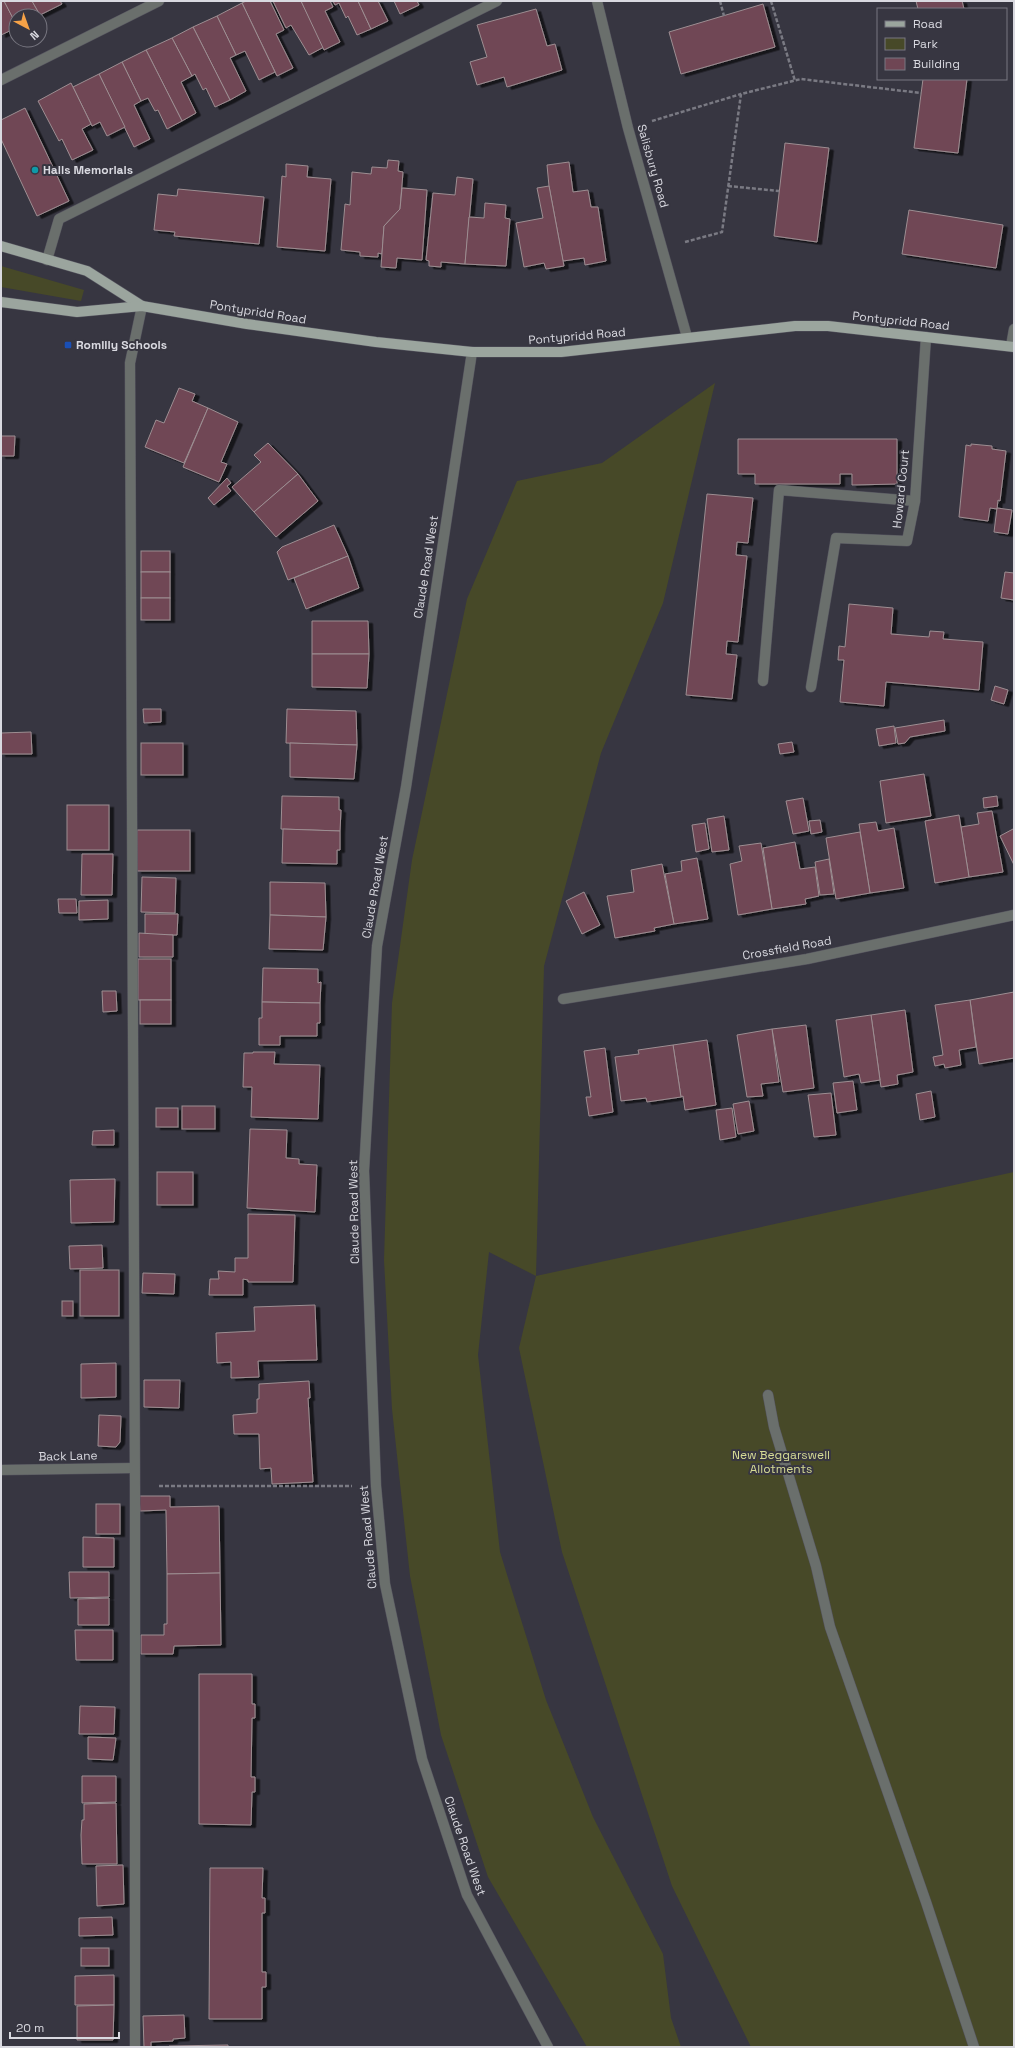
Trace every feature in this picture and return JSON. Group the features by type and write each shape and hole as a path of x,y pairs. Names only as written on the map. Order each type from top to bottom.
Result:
{"main road":[{"name":"Pontypridd Road","path":"1,246 87,271 142,306"},
{"name":"Pontypridd Road","path":"1,302 77,312 142,306 255,325 376,342 472,352 561,352 795,326 828,326 1013,346"}],"street":[{"path":"1,80 159,1"},
{"path":"47,260 59,219 497,1"},
{"name":"Salisbury Road","path":"597,1 628,128 687,337"},
{"path":"135,2047 135,1486 130,363 142,306"},
{"path":"1013,346 1014,329"},
{"name":"Howard Court","path":"811,687 836,538 908,541 915,501 926,337"},
{"name":"Claude Road West","path":"472,352 406,787 377,946 364,1171 376,1486 385,1584 422,1759 466,1895 548,2047"},
{"path":"763,681 780,490 915,501"},
{"name":"Crossfield Road","path":"563,999 807,959 1014,915"},
{"path":"768,1395 774,1427 816,1566 830,1628 926,1902 974,2047"},
{"name":"Back Lane","path":"1,1470 134,1468"}],"path":[{"path":"720,1 724,16"},
{"path":"771,1 795,81"},
{"path":"628,128 741,94 801,79 921,93"},
{"path":"663,248 722,232 741,94"},
{"path":"728,186 779,191"},
{"path":"135,1486 376,1486"}],"green space":[{"path":"1,266 84,290 81,301 1,287"},
{"path":"715,383 663,603 601,753 544,966 536,1276 489,1252 478,1355 500,1552 546,1700 593,1817 663,1954 671,2018 681,2047 587,2047 488,1877 441,1735 410,1576 392,1409 384,1260 392,1003 412,860 467,599 517,481 602,463"},
{"name":"New Beggarswell Allotments","path":"1014,1172 1014,2047 751,2047 672,1886 562,1552 519,1348 536,1276"}],"building":[{"path":"1,1 4,1 8,9 8,32 1,35"},
{"path":"4,1 32,1 36,8 8,8"},
{"path":"32,1 60,1 62,4 48,11 48,8 36,8"},
{"path":"246,1 270,1 284,30 276,34 293,68 277,76 242,3"},
{"path":"273,1 301,1 324,47 309,55 291,25 286,28"},
{"path":"301,1 330,1 333,7 325,11 340,42 324,50"},
{"path":"333,1 358,1 371,29 357,35 348,16 346,18 339,3 335,5"},
{"path":"358,1 378,1 388,21 371,29"},
{"path":"394,1 417,1 419,5 400,14"},
{"path":"916,1 962,1 964,8 918,8"},
{"path":"242,3 275,72 259,80 245,51 236,55 217,16"},
{"path":"763,4 775,47 681,74 669,32"},
{"path":"536,9 547,46 555,44 562,70 507,87 504,77 477,85 470,62 487,57 477,25"},
{"path":"217,16 236,55 230,58 246,91 230,100 193,27"},
{"path":"193,27 230,100 215,107 206,88 203,90 195,74 192,76 172,38"},
{"path":"172,38 192,76 181,82 196,113 182,121 146,50"},
{"path":"146,50 182,121 167,129 158,110 155,111 148,98 141,101 122,62"},
{"path":"122,62 141,101 134,105 150,139 134,147 99,74"},
{"path":"99,74 125,127 107,136 100,122 92,126 73,87"},
{"path":"923,80 967,80 958,153 914,148"},
{"path":"71,83 91,124 82,129 93,150 72,160 62,139 59,141 38,101"},
{"name":"Halls Memorials","path":"25,108 69,201 37,216 1,139 1,120"},
{"path":"785,143 829,148 817,242 774,236"},
{"path":"388,160 399,161 398,171 403,172 400,209 384,226 382,254 378,253 378,257 360,256 360,252 341,250 345,204 350,205 352,172 371,174 372,167 387,168"},
{"path":"569,162 573,192 588,190 591,207 598,207 606,261 585,265 584,258 563,261 549,186 547,165"},
{"path":"286,164 308,166 307,177 331,179 325,251 277,247 282,176 286,177"},
{"path":"457,177 473,179 465,264 441,262 441,267 429,266 429,261 426,260 433,193 455,195"},
{"path":"549,186 564,266 546,269 544,263 524,267 516,223 543,218 537,188"},
{"path":"402,188 427,190 422,260 397,258 396,268 381,267 384,226 400,209"},
{"path":"178,189 264,197 259,244 174,236 175,232 154,230 158,194 177,196"},
{"path":"485,203 506,205 505,218 510,219 506,266 465,264 469,217 484,218"},
{"path":"909,210 1003,225 996,268 902,254"},
{"path":"179,388 195,394 192,401 208,408 184,463 145,447 156,420 164,423"},
{"path":"208,408 238,422 221,462 227,464 219,482 183,467"},
{"path":"1,436 15,436 14,456 1,456"},
{"path":"738,439 897,439 897,484 852,485 852,474 840,474 840,484 755,484 755,474 738,474"},
{"path":"268,443 298,474 254,512 232,487 261,462 254,455"},
{"path":"971,444 992,446 992,449 1006,451 1000,501 998,500 997,509 990,508 988,521 959,517 966,445 971,446"},
{"path":"298,474 318,501 276,537 254,512"},
{"path":"227,478 231,483 227,486 231,491 214,505 208,498"},
{"path":"707,494 753,498 748,543 737,542 736,555 747,556 738,642 727,641 726,654 737,655 732,699 686,695"},
{"path":"997,508 1012,510 1008,534 994,532"},
{"path":"334,525 348,556 288,580 277,552 282,547"},
{"path":"141,551 170,551 170,572 141,572"},
{"path":"348,556 359,588 306,609 294,578"},
{"path":"141,572 170,572 170,598 141,598"},
{"path":"1005,572 1014,573 1014,600 1001,598"},
{"path":"141,598 170,598 170,620 141,620"},
{"path":"849,604 893,608 891,634 929,637 930,631 944,632 943,639 983,642 979,690 886,682 884,706 840,702 844,660 838,660 839,646 845,647"},
{"path":"312,621 368,621 369,654 312,654"},
{"path":"312,654 369,654 367,688 312,687"},
{"path":"995,686 1008,690 1004,704 991,700"},
{"path":"143,709 161,709 161,722 144,723"},
{"path":"287,709 356,711 357,745 286,743"},
{"path":"944,720 945,731 910,737 905,743 898,744 895,728"},
{"path":"894,726 896,743 879,746 876,729"},
{"path":"31,732 32,754 1,754 1,733"},
{"path":"792,742 794,752 780,754 778,744"},
{"path":"141,743 183,743 183,775 141,775"},
{"path":"290,743 357,745 354,779 290,777"},
{"path":"924,774 931,816 886,823 880,781"},
{"path":"282,796 339,797 339,810 341,810 340,831 281,829"},
{"path":"997,796 998,806 984,808 983,798"},
{"path":"803,798 809,831 793,834 786,801"},
{"path":"67,805 109,805 109,850 67,850"},
{"path":"992,811 1003,872 969,877 961,827 979,824 977,813"},
{"path":"959,815 969,877 935,883 925,821"},
{"path":"724,816 729,850 712,852 707,819"},
{"path":"820,820 822,832 811,834 809,821"},
{"path":"876,822 878,831 894,828 904,888 870,893 859,824"},
{"path":"705,823 709,849 696,852 692,825"},
{"path":"283,829 340,831 340,850 337,850 337,864 282,863"},
{"path":"1013,829 1014,831 1014,865 1000,836"},
{"path":"137,830 190,830 190,871 137,871"},
{"path":"860,832 870,893 836,899 826,838"},
{"path":"795,842 800,869 815,867 819,896 805,899 806,904 772,909 763,848"},
{"path":"761,843 772,909 738,915 730,864 742,861 739,846"},
{"path":"82,854 113,854 112,895 81,895"},
{"path":"697,858 708,919 674,924 665,874 682,871 681,861"},
{"path":"829,859 834,894 820,895 815,862"},
{"path":"662,864 674,924 654,928 655,931 615,938 607,896 634,892 631,870"},
{"path":"142,877 176,878 175,913 141,912"},
{"path":"270,882 325,883 326,917 270,915"},
{"path":"584,892 600,925 582,934 566,901"},
{"path":"58,899 76,899 77,913 59,913"},
{"path":"108,900 108,919 79,920 79,901"},
{"path":"145,914 178,914 177,935 145,935"},
{"path":"270,915 326,917 323,950 269,949"},
{"path":"139,933 173,935 173,957 139,957"},
{"path":"138,959 171,959 171,1000 138,1000"},
{"path":"263,968 318,969 318,983 321,982 320,1003 262,1002"},
{"path":"102,991 116,991 117,1011 103,1012"},
{"path":"1014,992 1014,1058 979,1064 970,1000"},
{"path":"140,1000 171,1000 171,1024 140,1024"},
{"path":"970,1000 976,1047 959,1050 961,1065 945,1068 944,1064 935,1066 933,1057 943,1055 935,1005"},
{"path":"262,1002 320,1003 320,1023 317,1023 317,1036 280,1036 280,1045 259,1045 259,1018 262,1018"},
{"path":"905,1010 913,1072 897,1075 898,1084 881,1087 871,1015"},
{"path":"871,1015 880,1080 861,1083 859,1074 844,1077 836,1020"},
{"path":"806,1025 814,1088 783,1092 772,1029"},
{"path":"772,1029 779,1082 761,1084 763,1096 747,1097 737,1035"},
{"path":"707,1040 716,1105 685,1110 683,1096 681,1097 673,1045"},
{"path":"673,1045 681,1097 647,1102 646,1098 621,1101 615,1057 639,1054 638,1050"},
{"path":"605,1048 613,1112 589,1116 586,1097 591,1097 584,1051"},
{"path":"275,1052 274,1064 320,1065 318,1119 251,1117 252,1087 243,1087 244,1053"},
{"path":"853,1081 857,1110 837,1113 833,1083"},
{"path":"931,1091 935,1117 920,1120 916,1094"},
{"path":"831,1093 836,1135 814,1137 808,1095"},
{"path":"749,1101 754,1131 738,1134 733,1104"},
{"path":"182,1106 215,1106 215,1129 182,1129"},
{"path":"156,1108 178,1108 178,1127 156,1127"},
{"path":"732,1108 736,1137 720,1140 716,1110"},
{"path":"250,1129 287,1130 286,1158 299,1159 299,1164 317,1165 315,1212 247,1208"},
{"path":"114,1130 114,1145 92,1145 93,1131"},
{"path":"157,1172 193,1172 193,1205 157,1205"},
{"path":"115,1179 114,1222 71,1223 70,1180"},
{"path":"248,1214 295,1215 293,1282 248,1282 248,1280 243,1279 243,1295 209,1295 210,1279 219,1279 218,1271 235,1272 235,1258 248,1258"},
{"path":"102,1245 103,1268 70,1269 69,1246"},
{"path":"80,1270 119,1270 119,1316 80,1316"},
{"path":"143,1273 175,1274 174,1294 142,1293"},
{"path":"62,1301 73,1301 73,1316 62,1316"},
{"path":"315,1305 317,1360 258,1361 259,1377 231,1378 231,1362 217,1363 216,1333 255,1331 254,1307"},
{"path":"116,1363 116,1397 81,1398 81,1364"},
{"path":"144,1380 180,1380 179,1408 144,1407"},
{"path":"309,1381 310,1398 308,1398 313,1482 272,1484 271,1468 260,1469 259,1434 234,1434 233,1415 257,1413 259,1384"},
{"path":"99,1415 121,1416 120,1442 116,1447 98,1446"},
{"path":"139,1496 170,1496 170,1507 219,1506 220,1573 167,1574 166,1510 140,1511"},
{"path":"96,1504 120,1504 120,1534 96,1534"},
{"path":"83,1537 114,1538 114,1567 83,1567"},
{"path":"69,1572 109,1572 109,1597 70,1598"},
{"path":"220,1573 221,1645 174,1646 173,1654 141,1654 141,1635 164,1635 164,1624 167,1624 167,1574"},
{"path":"109,1598 109,1625 78,1625 78,1599"},
{"path":"75,1630 113,1630 113,1660 76,1660"},
{"path":"199,1674 252,1674 252,1704 255,1704 255,1718 252,1718 251,1777 255,1777 255,1792 252,1792 251,1825 199,1824"},
{"path":"80,1706 115,1707 114,1734 79,1734"},
{"path":"88,1737 116,1738 113,1760 88,1759"},
{"path":"82,1776 116,1776 116,1802 82,1803"},
{"path":"116,1803 117,1864 82,1864 81,1835 82,1820 84,1820 84,1804"},
{"path":"123,1865 124,1904 97,1906 96,1866"},
{"path":"210,1868 263,1868 262,1898 265,1898 265,1913 262,1913 262,1972 266,1972 266,1987 262,1987 262,2019 209,2019"},
{"path":"112,1917 113,1935 79,1936 79,1918"},
{"path":"81,1948 109,1948 109,1966 81,1966"},
{"path":"114,1975 114,2005 75,2005 75,1976"},
{"path":"114,2005 113,2040 77,2040 77,2006"},
{"path":"184,2015 185,2038 173,2039 173,2041 151,2042 151,2047 144,2047 143,2016"},
{"path":"228,2045 228,2047 169,2047 169,2046"}],"place":[{"name":"Halls Memorials","path":"35,170"},
{"name":"Romilly Schools","path":"68,345"}]}
